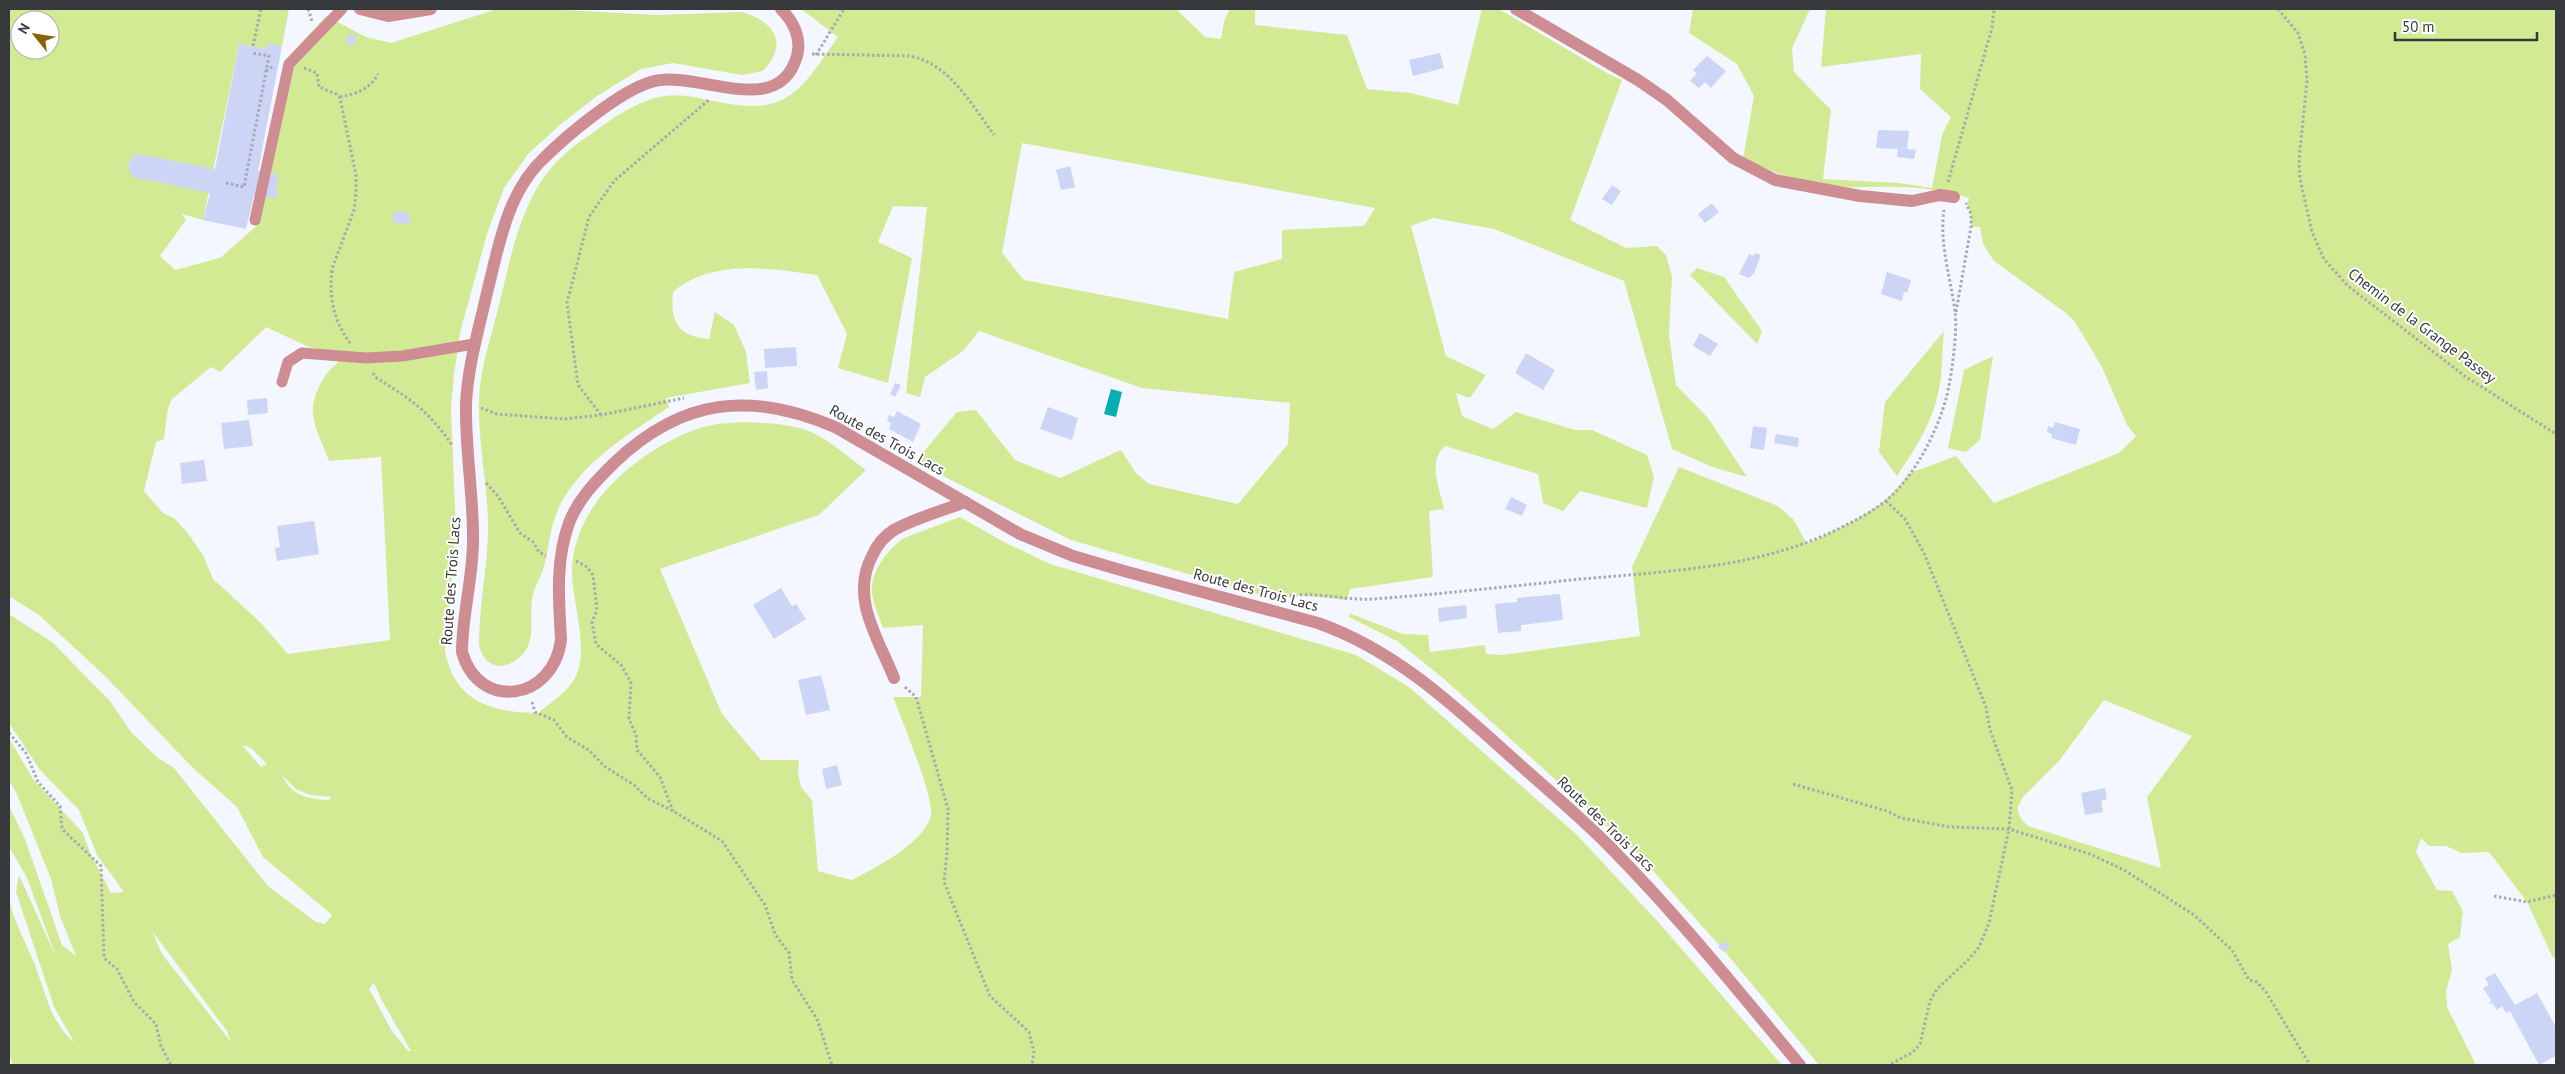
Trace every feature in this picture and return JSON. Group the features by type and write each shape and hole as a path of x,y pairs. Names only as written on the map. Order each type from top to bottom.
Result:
{"street":[{"path":"360,9 388,16 431,9"},
{"name":"Route des Trois Lacs","path":"781,9 792,22 797,37 798,52 793,66 783,79 768,88 752,91 680,78 660,79 642,85 609,105 542,159 526,179 508,216 474,344 466,402 474,539 462,652 470,671 487,685 507,691 527,688 546,677 560,652 559,558 574,510 590,488 648,434 675,420 708,408 728,405 768,406 807,415 838,428 1020,534 1073,556 1318,623 1363,642 1409,670 1458,709 1610,847 1688,930 1800,1065"},
{"path":"1516,9 1638,80 1667,100 1733,158 1775,180 1860,196 1912,201 1947,197"},
{"path":"894,678 864,605 863,584 868,564 882,540 894,530 965,502"}],"lane":[{"path":"255,220 289,64 342,9"},
{"path":"282,382 288,362 296,355 302,353 366,358 402,356 474,344"}],"path":[{"path":"253,46 261,9"},
{"path":"844,9 816,55 910,56 924,59 943,72 958,87 994,135"},
{"path":"1956,314 1942,231 1947,197 1992,28 1994,9"},
{"name":"Chemin de la Grange Passey","path":"2278,9 2298,33 2305,54 2307,81 2299,160 2300,179 2312,232 2324,259 2348,286 2466,377 2556,434"},
{"path":"226,184 244,186 269,56 252,53"},
{"path":"289,64 317,73 318,86 340,97 364,90 373,83 378,74"},
{"path":"601,415 578,385 566,303 589,216 614,181 724,87"},
{"path":"340,97 356,175 356,194 354,210 332,269 332,306 338,325 346,338 366,358 374,377 416,403 436,422 459,456 469,463 498,496 520,533 533,542 539,552 551,559 572,559 587,567 593,575 597,610 592,622 596,644 622,666 631,683 629,719 636,735 637,750 660,777 673,811"},
{"path":"1266,609 1278,600 1292,596 1372,599 1697,568 1751,560 1824,537 1886,501 1910,473 1942,411 1949,385 1956,314 1971,221 1967,204 1947,197"},
{"path":"466,402 497,414 564,419 601,415 691,397"},
{"path":"1886,501 1905,519 1924,553 1986,707 1990,730 2012,790 2009,829 1984,937 1968,960 1937,989 1926,1013 1920,1044 1913,1052 1889,1065"},
{"path":"894,678 916,697 948,809 944,882 990,996 1029,1032 1034,1052 1032,1065"},
{"path":"527,688 535,712 554,720 567,737 590,751 604,766 634,784 647,798 722,840 765,905 775,934 788,953 792,980 817,1019 832,1065"},
{"path":"9,733 26,753 38,782 60,806 62,829 101,866 104,958 117,969 134,1002 156,1024 161,1046 171,1065"},
{"path":"1793,784 1887,811 1902,818 1950,827 2009,829 2090,854 2124,870 2194,915 2232,950 2249,980 2257,982 2266,992 2310,1065"},
{"path":"2494,896 2527,902 2556,894"}],"green space":[{"path":"9,9 289,9 282,46 268,43 267,49 239,44 203,220 182,214 186,220 160,256 175,270 220,258 259,224 277,137 300,44 326,16 366,37 391,43 494,10 545,9 657,15 742,12 763,22 775,35 775,51 771,61 763,71 742,75 673,63 641,69 597,96 561,124 529,153 504,188 487,234 460,333 451,407 456,532 445,651 457,682 466,693 477,701 490,706 505,710 538,713 561,695 572,683 578,671 581,657 581,642 572,580 572,561 576,544 584,522 595,504 624,472 642,458 679,437 709,426 752,422 806,430 830,443 866,470 819,515 660,569 722,714 761,760 799,760 798,774 801,787 812,800 818,871 852,880 898,853 920,835 927,825 931,815 931,806 916,757 893,697 921,697 923,625 883,628 874,602 872,586 873,578 881,562 892,548 904,538 960,517 1002,541 1050,564 1356,655 1409,687 1576,834 1660,924 1782,1065 13,1065 9,1054 9,899 16,922 33,960 49,1005 59,1025 74,1042 54,1007 16,892 19,875 56,957 27,878 9,847 9,806 25,839 62,945 76,956 60,916 51,879 16,792 9,780 9,738 33,779 83,833 90,853 111,893 124,892 97,855 79,810 40,770 9,723 9,614 52,642 110,701 131,732 158,758 174,768 268,886 316,922 325,924 332,915 263,857 237,807 192,767 106,677 39,615 9,596","holes":["266,327 309,347 336,352 338,363 328,372 316,393 313,408 314,421 329,461 381,457 390,640 288,654 260,622 213,579 203,555 187,532 175,519 163,513 144,491 156,442 164,439 168,408 172,399 211,367 220,372","242,745 251,748 267,764 261,767","282,775 296,789 310,795 331,797 329,800 314,799 301,795 290,788","152,931 227,1031 231,1042 162,954","374,983 411,1051 408,1051 392,1031 369,989"]},
{"path":"801,9 1176,9 1205,37 1221,39 1224,21 1230,9 1255,9 1255,25 1347,35 1367,89 1411,93 1458,105 1482,9 1497,9 1504,12 1622,80 1570,220 1626,248 1657,246 1666,255 1672,276 1669,335 1676,385 1708,418 1747,477 1712,467 1672,449 1624,281 1494,229 1433,218 1411,226 1446,356 1486,375 1470,398 1456,393 1462,416 1493,429 1516,412 1575,430 1592,430 1647,455 1654,477 1647,508 1580,491 1563,511 1543,503 1538,474 1445,446 1440,452 1436,468 1436,476 1444,509 1429,511 1433,577 1350,589 1347,600 1299,595 1278,600 1071,540 915,462 957,412 976,410 1015,460 1060,478 1121,450 1136,473 1149,484 1238,504 1288,444 1290,403 1142,388 979,331 963,351 925,377 920,397 906,393 927,207 893,206 878,242 912,258 888,383 838,368 847,334 817,275 780,270 742,268 723,270 705,274 673,292 672,303 675,320 683,331 690,335 709,339 715,312 734,325 746,352 750,383 666,398 669,407 608,449 582,474 560,505 554,521 543,570 533,595 531,633 527,648 523,654 510,664 497,666 491,664 482,653 479,645 488,533 479,423 480,386 514,244 538,186 550,169 573,147 621,113 648,100 679,95 743,106 778,102 791,95 803,84 838,37","holes":["1022,143 1375,208 1364,226 1282,230 1282,259 1234,272 1228,319 1024,280 1002,253"]},
{"path":"1693,9 1810,9 1792,48 1794,72 1831,110 1823,179 1899,183 1932,188 1942,135 1951,117 1920,89 1921,54 1821,67 1826,9 2556,9 2556,956 2553,958 2527,902 2489,852 2461,853 2446,846 2429,846 2421,838 2416,852 2437,890 2452,891 2463,911 2460,937 2448,944 2452,970 2446,991 2447,1007 2476,1065 1819,1065 1726,953 1639,855 1444,679 1397,641 1349,617 1349,613 1403,634 1428,635 1430,652 1485,645 1486,654 1502,655 1640,636 1632,567 1679,467 1778,506 1793,519 1807,544 1850,523 1879,505 1892,494 1910,473 1956,456 1994,503 2119,453 2136,436 2127,425 2102,367 2075,322 2066,313 1994,261 1983,244 1980,227 1971,227 1971,214 1967,204 1969,198 1943,191 1915,188 1828,186 1784,176 1743,159 1754,96 1737,64 1689,33","holes":["2104,700 2192,736 2147,797 2161,868 2028,826 2018,812 2018,807 2023,797 2059,761"]},
{"path":"1697,268 1724,277 1762,331 1757,344 1690,275"},
{"path":"1944,331 1941,375 1936,401 1923,435 1897,476 1879,452 1885,402"},
{"path":"1993,356 1980,440 1966,452 1948,448 1964,370"}],"water":[{"path":"1111,389 1122,392 1116,417 1104,414"}],"building":[{"path":"349,33 357,35 354,46 346,44"},
{"path":"268,43 282,46 258,171 278,174 276,199 254,195 246,229 203,220 210,193 133,177 129,171 128,164 132,157 138,154 215,169 239,44 267,49"},
{"path":"1440,53 1444,68 1413,76 1409,60"},
{"path":"1707,56 1726,71 1711,88 1705,82 1699,88 1690,81 1697,73 1693,70"},
{"path":"1878,130 1909,131 1907,149 1916,150 1914,159 1897,157 1898,149 1876,148"},
{"path":"1070,166 1075,187 1061,190 1056,170"},
{"path":"1612,185 1621,191 1612,205 1602,199"},
{"path":"1712,203 1719,212 1705,223 1698,214"},
{"path":"394,211 409,213 409,224 393,223"},
{"path":"1755,253 1761,255 1754,273 1749,278 1739,274 1749,254 1753,256"},
{"path":"1887,272 1911,280 1907,293 1904,292 1902,301 1881,294"},
{"path":"1700,333 1718,344 1710,356 1693,346"},
{"path":"796,347 797,366 765,368 764,349"},
{"path":"1526,353 1555,370 1543,390 1515,373"},
{"path":"767,371 768,388 756,390 754,372"},
{"path":"895,383 901,385 895,397 890,394"},
{"path":"267,398 268,413 248,415 247,400"},
{"path":"1048,407 1078,418 1072,440 1040,429"},
{"path":"897,411 921,424 913,442 889,429 891,423 887,421 889,415 894,417"},
{"path":"249,420 253,446 224,449 221,423"},
{"path":"2055,422 2080,429 2076,445 2051,438 2052,434 2047,432 2048,426 2053,428"},
{"path":"1753,426 1767,428 1764,450 1750,448"},
{"path":"1776,434 1799,438 1798,447 1774,443"},
{"path":"204,460 207,481 182,484 180,463"},
{"path":"1511,497 1527,505 1522,516 1505,509"},
{"path":"314,521 319,554 277,561 275,548 280,547 277,526"},
{"path":"781,588 792,606 796,604 806,619 774,639 753,605"},
{"path":"1560,594 1563,620 1521,625 1521,631 1498,633 1495,604 1517,602 1517,598"},
{"path":"1466,605 1467,618 1439,622 1438,608"},
{"path":"821,675 830,710 806,715 798,680"},
{"path":"837,765 842,785 826,789 822,769"},
{"path":"2105,788 2107,799 2101,801 2103,812 2085,815 2081,793"},
{"path":"1724,941 1730,946 1724,952 1718,947"},
{"path":"2495,973 2515,1005 2537,993 2556,1027 2556,1056 2539,1065 2510,1011 2506,1013 2502,1006 2497,1010 2492,1003 2489,1004 2491,1000 2483,988 2489,985 2485,978"}]}
